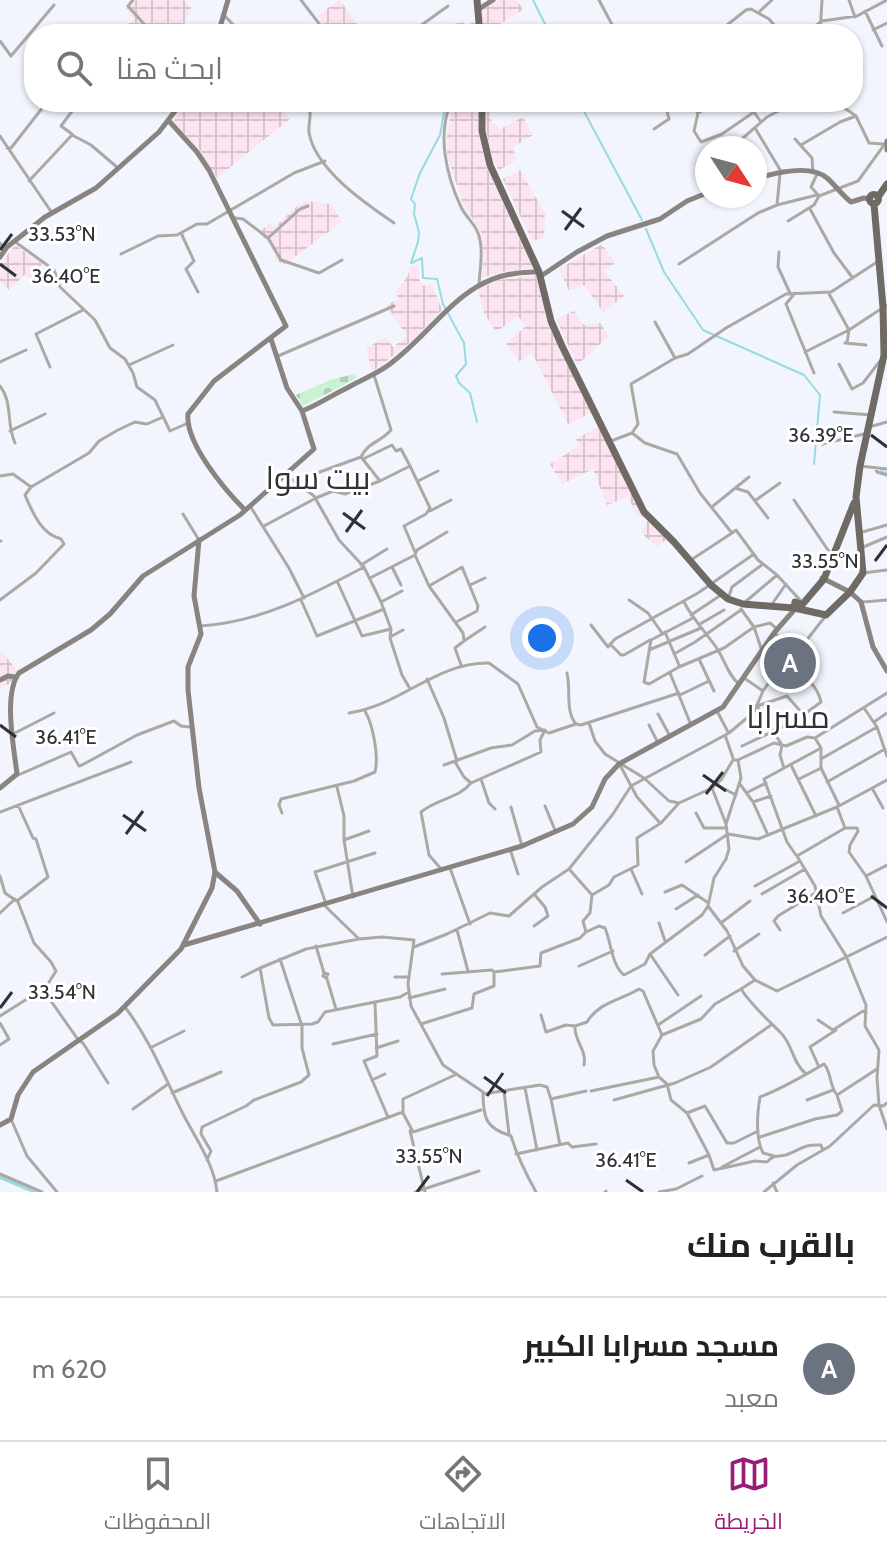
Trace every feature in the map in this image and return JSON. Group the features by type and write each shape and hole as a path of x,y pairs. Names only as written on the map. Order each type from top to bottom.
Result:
{"main road":[{"path":"478,4 479,24"},
{"path":"482,112 482,131 490,165 540,274 551,321 607,442 644,512 711,585 724,597 742,606 797,606 826,615 850,592 863,573 861,548 851,531 856,497"},
{"path":"797,606 823,578 851,531 860,466 884,362 885,306 876,248 877,199 887,184"},
{"path":"823,578 837,534 851,531"}],"street":[{"path":"133,0 128,6 144,24"},
{"path":"220,24 228,0"},
{"path":"301,0 319,24"},
{"path":"478,4 493,0"},
{"path":"599,0 612,24"},
{"path":"759,12 772,0"},
{"path":"822,0 822,24"},
{"path":"849,0 855,17"},
{"path":"818,24 855,17 887,0"},
{"path":"38,24 54,5"},
{"path":"423,24 448,6"},
{"path":"728,24 746,10 759,12 773,24"},
{"path":"865,11 882,46"},
{"path":"223,14 232,24"},
{"path":"873,30 887,23"},
{"path":"0,41 11,56 24,41"},
{"path":"7,148 11,148 39,112"},
{"path":"72,112 61,126 91,145 118,168"},
{"path":"0,257 14,241 52,213 96,188 175,112"},
{"path":"312,112 309,131 316,149 340,184 394,223"},
{"path":"448,112 444,129 444,156 461,208 478,233 482,257 479,284"},
{"path":"654,129 669,119 667,112"},
{"path":"698,113 694,131 701,142 722,134 754,112 761,122"},
{"path":"745,136 778,112"},
{"path":"850,112 856,116 869,143 886,142"},
{"path":"801,145 856,116"},
{"path":"169,121 204,161 286,326 209,384 189,411 188,423 197,450 264,526 303,599 317,636 384,609"},
{"path":"755,128 781,174 777,205"},
{"path":"29,181 72,135"},
{"path":"0,136 52,213"},
{"path":"795,139 812,158 815,173 811,187 818,195"},
{"path":"886,142 887,150"},
{"path":"679,264 744,220 777,205 837,190 858,181 886,142"},
{"path":"121,254 158,236 181,233 197,224 207,224 294,173 325,161"},
{"path":"767,177 815,173 827,178 851,202 877,199"},
{"path":"788,221 810,209 818,195"},
{"path":"302,411 374,375 419,341 455,303 479,284 498,277 540,274 607,236 644,224 695,199"},
{"path":"268,238 300,209 308,206"},
{"path":"810,209 852,278"},
{"path":"231,217 243,219 268,238 281,260 315,273 342,260"},
{"path":"181,233 194,261 186,269 198,292"},
{"path":"14,241 54,270 60,287 99,327 107,345 129,365 137,387 155,400 172,432 188,423"},
{"path":"0,243 5,250"},
{"path":"876,248 887,251"},
{"path":"779,252 778,267 790,293"},
{"path":"607,442 632,433 638,424 631,384 790,293 828,292 878,262"},
{"path":"828,292 849,330 846,343 866,345"},
{"path":"795,293 786,304 814,373"},
{"path":"278,356 394,306"},
{"path":"805,352 849,330 885,306"},
{"path":"50,367 36,334 83,310"},
{"path":"655,322 675,358"},
{"path":"0,680 15,677 91,630 110,614 143,576 247,508 314,449 302,411 287,388 271,339"},
{"path":"129,365 173,345"},
{"path":"0,362 26,350"},
{"path":"839,364 852,389 863,383 884,362"},
{"path":"362,458 365,448 384,438 391,430 374,375"},
{"path":"0,386 8,396 10,431 15,443"},
{"path":"834,412 871,415"},
{"path":"10,431 45,414"},
{"path":"0,600 36,573 64,544 36,519 25,495 31,487 89,453 99,441 118,430 135,422 147,424 163,417"},
{"path":"822,444 887,422"},
{"path":"632,433 645,443 677,454 700,493 732,533"},
{"path":"300,484 317,473 392,445 396,451 401,449 430,506 429,512"},
{"path":"362,458 380,481"},
{"path":"264,526 333,491 345,494 410,466"},
{"path":"860,466 887,471"},
{"path":"418,481 438,471"},
{"path":"0,476 13,474 31,487"},
{"path":"286,475 316,498 339,540 370,578 384,609 402,675 409,688"},
{"path":"713,506 749,477"},
{"path":"756,500 780,483"},
{"path":"735,488 748,492 768,518"},
{"path":"451,500 404,526 429,586 457,622 464,641"},
{"path":"794,500 830,553"},
{"path":"57,1192 27,1156 11,1119 23,1083 33,1072 125,1007 184,945 209,896 215,872 208,845 188,690 188,667 200,639 201,626 194,596 199,540 183,514"},
{"path":"851,531 887,525"},
{"path":"184,945 522,846 573,824 592,807 605,779 619,764 728,702 776,631 797,606 786,584 763,564 736,530 691,560"},
{"path":"370,578 447,532"},
{"path":"861,548 887,537"},
{"path":"201,626 240,622 303,599 387,549"},
{"path":"591,625 606,646 684,602 754,554"},
{"path":"610,644 624,655 724,597 732,587 763,564"},
{"path":"392,567 401,585"},
{"path":"429,586 462,567 478,606 477,611 457,622"},
{"path":"863,573 887,570"},
{"path":"674,654 706,635 777,575"},
{"path":"443,576 446,582"},
{"path":"470,586 485,578"},
{"path":"823,578 850,592 861,602 873,647 887,671"},
{"path":"337,581 362,636 391,629"},
{"path":"770,607 786,584"},
{"path":"381,602 402,591"},
{"path":"629,600 653,618 669,642 679,667"},
{"path":"861,602 887,600"},
{"path":"684,602 718,650 734,681 739,684"},
{"path":"742,606 763,650 807,679 821,697 817,708 742,746"},
{"path":"649,650 700,626 724,610"},
{"path":"757,706 763,691 826,615"},
{"path":"651,640 644,682 649,684 718,650 754,627 770,623 797,651"},
{"path":"461,665 455,648 485,627"},
{"path":"390,637 403,630"},
{"path":"699,659 714,691"},
{"path":"349,713 377,708 409,688 461,665 489,663 509,677 518,684 537,727 549,733 679,694 709,681"},
{"path":"567,673 570,686 568,711 576,724"},
{"path":"670,673 691,725"},
{"path":"15,677 11,716 16,776"},
{"path":"744,678 763,691"},
{"path":"427,679 444,718 456,762 471,783"},
{"path":"592,895 609,885 614,877 639,863 637,838 661,823 679,803 714,786 736,760 774,743 782,745 807,737 815,738 887,693"},
{"path":"414,947 490,913 509,916 569,869 631,786 727,734 757,706 787,696 803,714"},
{"path":"757,706 782,745 780,755 784,768"},
{"path":"827,782 886,752 864,708"},
{"path":"282,813 279,805 281,799 375,772 377,765 370,720 365,711"},
{"path":"717,711 736,760 740,784 726,826"},
{"path":"13,734 54,713"},
{"path":"821,759 875,725 887,713"},
{"path":"658,714 670,736"},
{"path":"0,788 16,776 71,752 79,766 159,725 174,721 181,726 192,727"},
{"path":"589,723 599,748 644,778 669,801 679,803"},
{"path":"649,725 658,743"},
{"path":"444,765 491,748 512,745 535,731 545,730"},
{"path":"442,870 429,855 421,812 435,801 464,792 471,783 541,752 540,740 545,730"},
{"path":"815,738 821,748 821,768 845,828"},
{"path":"821,748 764,779 787,842 817,892 821,916 855,975 866,1013 865,1026 879,1050 879,1105 887,1129"},
{"path":"0,812 131,762"},
{"path":"619,764 631,786 661,823"},
{"path":"791,765 816,816"},
{"path":"798,780 821,768"},
{"path":"481,779 489,803 495,809"},
{"path":"686,862 728,834 758,839 838,807 887,780"},
{"path":"747,792 766,783"},
{"path":"740,784 753,802 768,835"},
{"path":"337,785 344,816 344,840 353,897"},
{"path":"714,786 736,795"},
{"path":"442,974 540,966 541,953 604,926 619,973 624,975 645,964 650,954 665,941 702,915 714,878 726,859 728,834 714,786"},
{"path":"872,788 883,808"},
{"path":"753,802 771,796"},
{"path":"0,913 48,877 36,839 18,805"},
{"path":"545,806 556,833"},
{"path":"511,807 522,846"},
{"path":"696,813 704,828 726,826"},
{"path":"797,856 845,828 857,828 849,852 866,876 887,922"},
{"path":"344,840 369,831"},
{"path":"510,849 518,874"},
{"path":"359,939 325,905 315,872 375,853"},
{"path":"755,886 800,861"},
{"path":"866,876 887,865"},
{"path":"450,868 470,924"},
{"path":"569,869 592,895 590,913 583,921 586,932"},
{"path":"631,869 642,894"},
{"path":"762,894 805,869"},
{"path":"215,872 237,891 260,924"},
{"path":"0,876 5,893 16,900 26,918 34,943 56,971 46,987 0,1016"},
{"path":"665,892 682,885 698,895 730,936 734,951 755,980 777,991 887,937"},
{"path":"780,930 774,921 778,916 817,892"},
{"path":"534,894 548,916 534,926"},
{"path":"676,909 698,895"},
{"path":"843,913 873,897"},
{"path":"721,923 750,901"},
{"path":"659,923 665,941"},
{"path":"457,930 468,971"},
{"path":"734,951 759,934"},
{"path":"705,955 730,936"},
{"path":"242,977 316,946 359,939 412,939 414,947 408,977 409,995 421,1024 443,1065 476,1085 483,1094 481,1110 495,1131 509,1134"},
{"path":"316,946 336,1009"},
{"path":"579,966 613,951"},
{"path":"650,954 678,995"},
{"path":"207,1160 211,1151 201,1134 202,1127 254,1100 301,1082 309,1075 302,1048 302,1026 280,959"},
{"path":"260,968 273,1025 302,1026 318,1022 322,1014 336,1009 445,989"},
{"path":"421,1024 472,1008 474,994 494,986 494,972"},
{"path":"395,977 408,977"},
{"path":"714,1170 687,1113 671,1100 667,1084 659,1077 653,1051 662,1035 701,1019 715,1004 755,980"},
{"path":"46,987 46,994 108,1083"},
{"path":"541,1015 546,1032 566,1025 575,1026 587,1022 593,1012 639,989 643,991 662,1035"},
{"path":"741,989 789,1045 797,1066 805,1073"},
{"path":"658,1025 701,996"},
{"path":"375,1003 377,1056 364,1061 388,1117"},
{"path":"125,1007 152,1047 207,1160 217,1192"},
{"path":"819,1067 810,1047 857,1014 866,1013"},
{"path":"818,1020 833,1030 837,1028"},
{"path":"614,1100 675,1083 711,1067 772,1025"},
{"path":"575,1026 574,1034 585,1057 584,1065"},
{"path":"0,1045 9,1039 1,1027"},
{"path":"152,1047 184,1031"},
{"path":"333,1044 377,1034"},
{"path":"376,1048 398,1041"},
{"path":"760,1137 842,1111 829,1069 824,1064 805,1073 795,1083 760,1097 758,1131 763,1153 786,1155 808,1144 821,1145 823,1149"},
{"path":"837,1095 877,1069"},
{"path":"172,1093 221,1072"},
{"path":"372,1080 385,1074"},
{"path":"425,1190 403,1113 403,1099 457,1074"},
{"path":"551,1099 659,1077"},
{"path":"879,1087 887,1082"},
{"path":"133,1109 168,1084"},
{"path":"483,1094 545,1085 551,1099 560,1145"},
{"path":"525,1088 537,1150"},
{"path":"504,1090 509,1134 536,1192"},
{"path":"807,1100 833,1090"},
{"path":"764,1192 839,1139 874,1105 887,1103"},
{"path":"687,1113 705,1106 727,1143 734,1143 758,1131"},
{"path":"410,1131 481,1110"},
{"path":"216,1181 403,1113"},
{"path":"0,1125 11,1119"},
{"path":"516,1154 568,1143 572,1147 596,1144"},
{"path":"714,1170 760,1147"},
{"path":"689,1163 709,1155"},
{"path":"714,1170 755,1161 767,1162 774,1156"},
{"path":"415,1192 479,1171"},
{"path":"0,1174 42,1192"},
{"path":"659,1192 674,1190 702,1176"},
{"path":"773,1183 777,1192"}],"shaded area":[{"path":"136,0 184,0 191,8 185,24 128,24 134,19 126,9"},
{"path":"340,0 357,24 323,24 317,16"},
{"path":"498,0 517,0 523,10 500,24 483,24 482,10"},
{"path":"180,112 284,112 290,119 217,178 200,150 173,122"},
{"path":"452,112 478,112 478,131 486,166 533,268 482,278 484,256 481,232 464,206 447,156 447,130"},
{"path":"486,112 492,112 492,123 500,129 523,117 533,135 513,147 516,160 499,170 493,161 486,129"},
{"path":"520,170 545,213 544,238 532,241 503,179"},
{"path":"307,201 331,204 342,222 285,264 276,261 271,245 259,233 269,223 275,227 298,205"},
{"path":"602,244 615,263 604,271 624,296 603,312 584,285 569,291 559,269"},
{"path":"15,245 42,264 31,279 24,275 9,290 0,281 0,264"},
{"path":"419,265 419,279 424,286 432,283 442,310 412,341 372,372 366,348 386,337 393,347 407,336 386,305 399,299 395,292 408,276 410,266"},
{"path":"536,275 547,322 591,413 568,424 532,353 519,361 506,344 526,326 518,316 496,332 484,313 478,289 499,280"},
{"path":"574,311 584,325 600,323 609,336 577,365 556,319"},
{"path":"598,427 640,510 668,538 657,547 641,533 648,520 637,515 628,497 607,505 593,469 562,484 550,464 579,446 576,439"},
{"path":"0,650 17,670 11,683 0,688"}],"green space":[{"path":"354,374 357,378 303,406 296,395 330,380"}],"waterway":[{"path":"533,0 545,24"},
{"path":"444,112 440,135 420,173 411,199 415,204 414,214 419,232 411,263 422,258 423,278 437,279 443,304 464,343 466,364 456,376 470,393 477,422"},
{"path":"584,112 642,220"},
{"path":"646,229 664,272 703,330 804,375 820,395 814,464"},
{"path":"881,471 887,473"},
{"path":"0,1177 36,1192"}],"place":[{"name":"مسجد مسرابا الكبير","path":"790,663"}],"district":[{"name":"بيت سوا","path":"318,478"},
{"name":"مسرابا","path":"788,717"}]}
